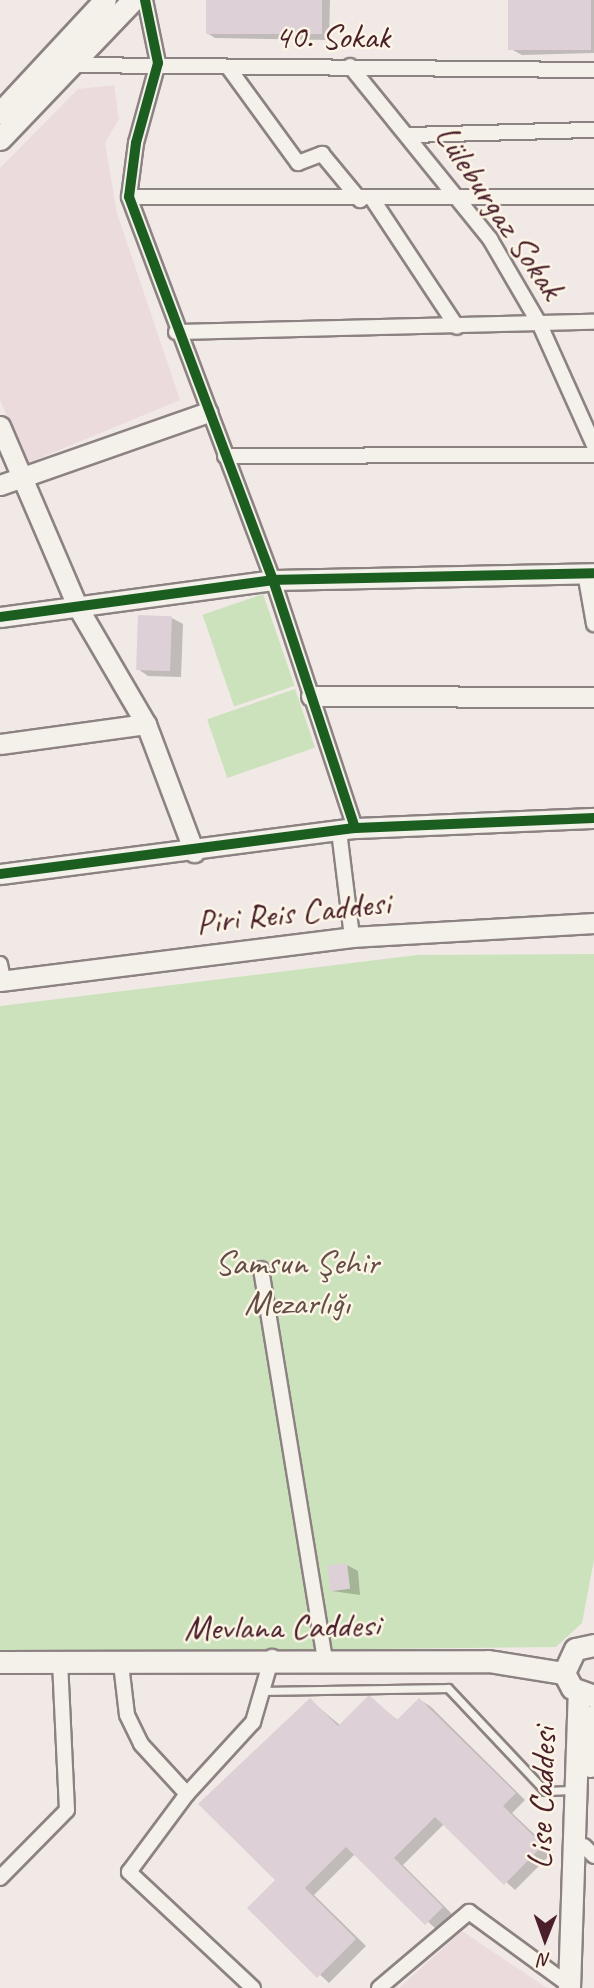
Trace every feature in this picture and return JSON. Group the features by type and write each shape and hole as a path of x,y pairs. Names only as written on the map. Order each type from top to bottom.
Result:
{"main road":[{"path":"0,113 105,0"},
{"path":"0,139 133,0"},
{"path":"587,1695 566,1664 593,1639"},
{"name":"Mevlana Caddesi","path":"0,1662 121,1664 272,1657 566,1664"},
{"name":"Lise Caddesi","path":"573,1987 576,1789 587,1695"},
{"name":"Lise Caddesi","path":"573,1987 589,1851 594,1715"}],"street":[{"path":"145,0 158,63 136,143 129,197 176,332 273,580 311,696 347,829 352,937"},
{"name":"40. Sokak","path":"69,65 158,63 228,67 594,70"},
{"name":"Lüleburgaz Sokak","path":"350,66 410,135 460,201 540,325 594,445"},
{"path":"228,67 298,163 322,154 367,200 457,327"},
{"path":"410,135 594,130"},
{"path":"129,197 460,201 594,197"},
{"path":"176,332 540,325 594,321"},
{"path":"0,485 24,481 208,412"},
{"path":"0,426 77,606 146,724 194,852"},
{"path":"225,456 594,455"},
{"path":"0,617 273,580 589,573 594,624"},
{"path":"311,696 594,696"},
{"path":"0,744 146,724"},
{"path":"0,874 194,852 347,829 594,818"},
{"name":"Piri Reis Caddesi","path":"1,975 352,937 594,923"},
{"path":"261,1269 325,1658"},
{"path":"253,1988 129,1872 187,1794 253,1722 272,1657"},
{"path":"0,1878 66,1810 60,1663"},
{"path":"121,1664 127,1715 141,1744 187,1794"},
{"path":"379,1988 469,1912 573,1987"}],"lane":[{"path":"263,1691 448,1688 545,1791 576,1789"}],"shaded area":[{"path":"114,85 119,119 105,143 117,213 180,400 28,463 0,400 0,168 78,89"},
{"path":"462,1931 547,1988 399,1988"}],"green space":[{"path":"263,594 295,686 234,707 202,615"},
{"path":"295,689 315,748 227,778 207,719"},
{"name":"Samsun Şehir Mezarlığı","path":"594,954 594,1560 582,1623 556,1647 0,1653 0,1006 417,955"}],"building":[{"path":"206,0 322,0 322,34 206,34"},
{"path":"508,0 591,0 591,50 508,50"},
{"path":"138,615 172,616 170,671 136,670"},
{"path":"347,1563 350,1589 330,1591 327,1565"},
{"path":"369,1695 397,1720 419,1698 516,1793 503,1806 543,1845 504,1885 435,1817 394,1858 443,1907 425,1925 346,1847 305,1888 356,1939 317,1978 247,1908 275,1880 198,1804 310,1698 338,1726"}],"cycle path":[{"path":"145,0 158,63 136,143 129,197 273,580 355,828"},
{"path":"0,617 273,580 594,573"},
{"path":"0,874 355,828 594,818"}]}
